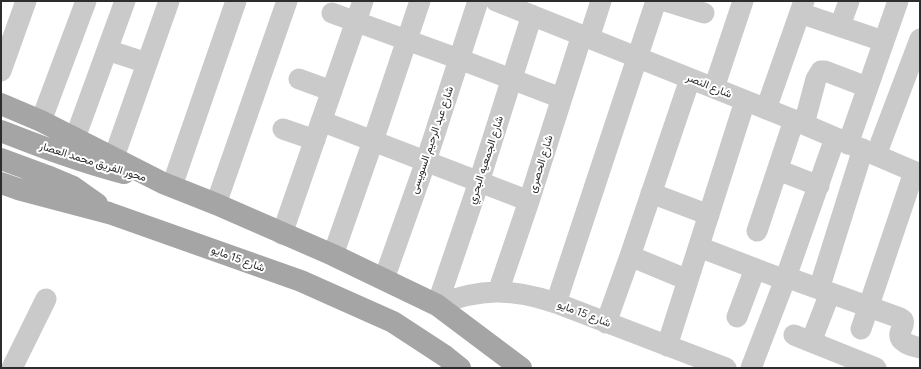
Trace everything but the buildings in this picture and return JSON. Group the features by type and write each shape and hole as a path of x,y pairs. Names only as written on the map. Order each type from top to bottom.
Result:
{"main road":[{"path":"1,104 41,121 168,184 333,255 437,305 521,368"},
{"name":"محور الفريق محمد العصار","path":"1,131 60,154 107,169 168,184"},
{"path":"1,159 73,187 109,213"},
{"name":"شارع 15 مايو","path":"1,183 18,189 109,213 308,285 393,322 445,356 460,368"}],"street":[{"path":"1,71 26,1"},
{"path":"41,121 86,1"},
{"path":"74,138 124,1"},
{"path":"114,157 169,1"},
{"path":"168,184 236,1"},
{"path":"216,204 287,1"},
{"path":"282,234 363,1"},
{"path":"333,255 420,1"},
{"name":"شارع عبد الرحيم السويسى","path":"384,279 426,162 478,1"},
{"name":"شارع النصر","path":"496,1 536,11 585,36 799,122 917,173"},
{"name":"شارع الحصرى","path":"498,292 529,201 561,98 585,36 601,1"},
{"path":"556,303 656,1"},
{"path":"665,1 704,13"},
{"path":"714,88 743,1"},
{"path":"840,26 849,1"},
{"path":"876,368 803,338 825,291 856,147 867,87 898,1"},
{"path":"766,109 802,7 840,26 883,41"},
{"name":"شارع الجمعيه البحري","path":"437,305 536,11"},
{"path":"332,13 561,98"},
{"path":"751,368 819,186 856,147 920,39"},
{"path":"107,50 147,64"},
{"path":"757,231 778,170 816,79 821,71 825,71 867,87"},
{"path":"299,79 332,91"},
{"path":"606,323 690,79"},
{"path":"667,346 745,101"},
{"path":"283,129 318,131 373,141 529,201"},
{"path":"778,170 819,186"},
{"path":"861,329 917,173"},
{"path":"651,193 709,215"},
{"path":"699,247 755,269 825,291 903,320 904,323 900,332 900,336 903,341 920,348"},
{"path":"630,256 688,280"},
{"path":"737,317 755,269"},
{"name":"شارع 15 مايو","path":"437,305 452,299 482,292 512,292 526,294 556,303 726,368"},
{"path":"12,368 46,300"}]}
